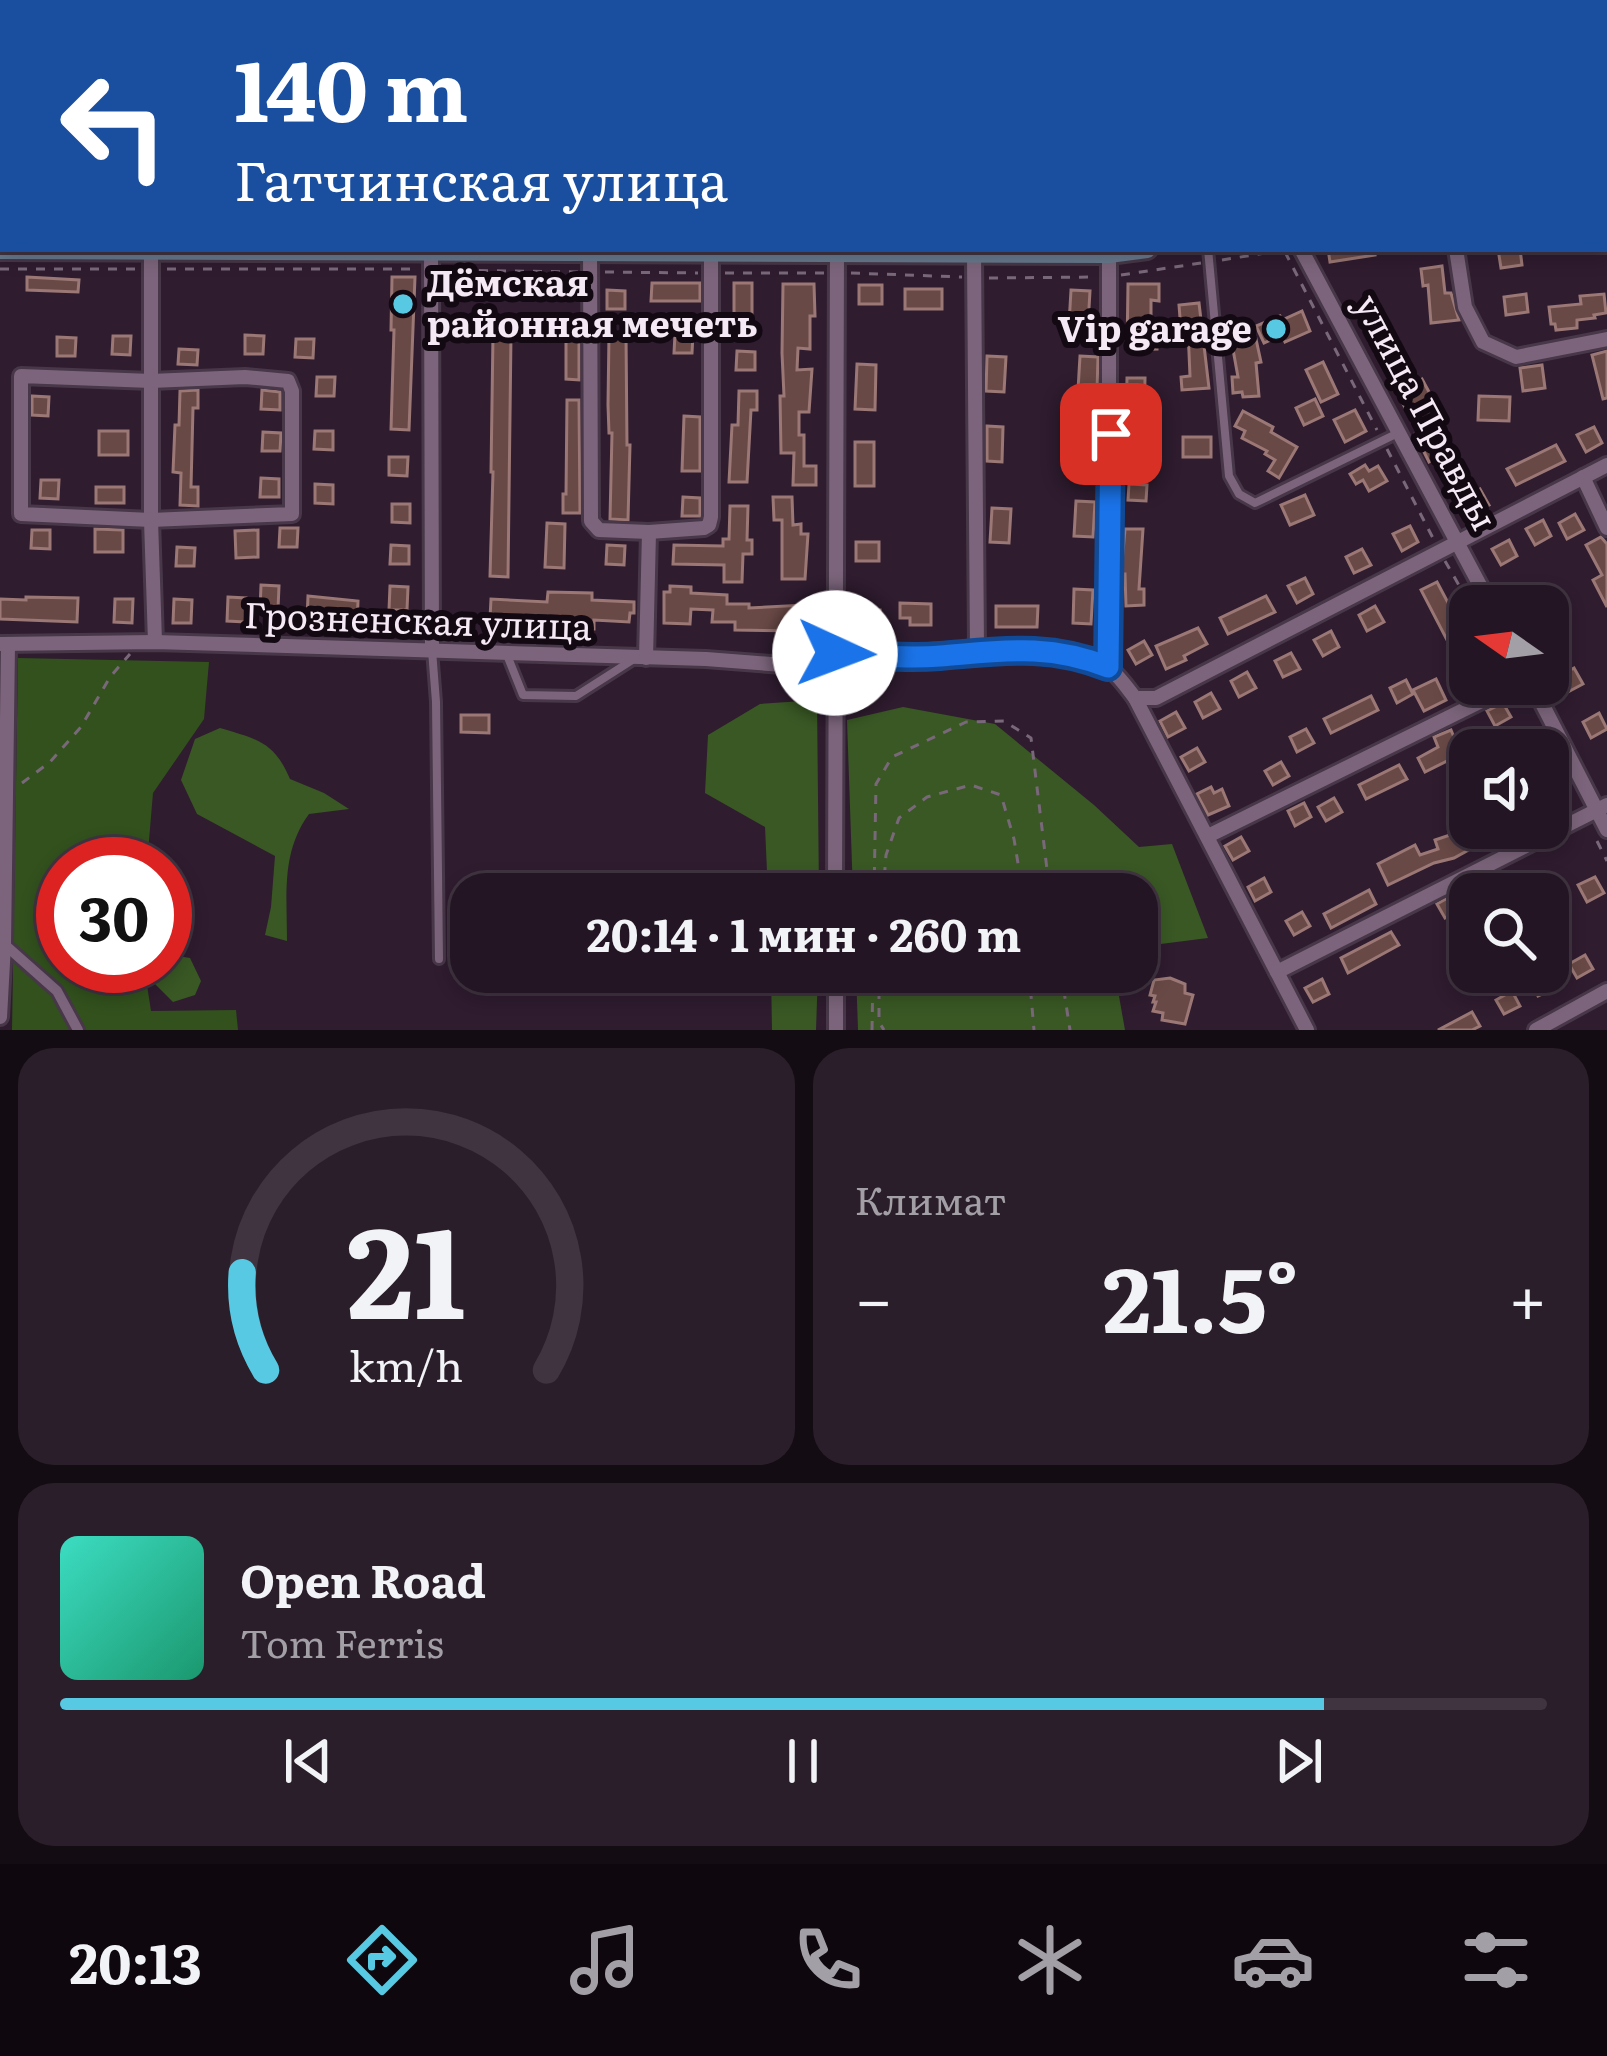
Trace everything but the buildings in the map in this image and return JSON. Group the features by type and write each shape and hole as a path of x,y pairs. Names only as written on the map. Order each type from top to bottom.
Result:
{"main road":[{"path":"50,252 837,258 1124,252"}],"street":[{"name":"улица Правды","path":"1303,252 1481,585"},
{"path":"1456,252 1465,307 1483,342 1516,357 1607,339"},
{"path":"974,254 977,651"},
{"path":"1109,254 1108,667 1135,698 1306,1030"},
{"path":"148,642 150,256"},
{"path":"431,256 433,650"},
{"path":"590,258 591,521 599,530 649,532 704,528 711,518 712,258"},
{"path":"835,873 837,258"},
{"path":"21,376 151,381 245,377 288,381 292,391 292,514 151,520 21,514 21,376"},
{"path":"1135,698 1166,694 1607,465"},
{"path":"1583,477 1607,528"},
{"path":"640,658 649,532"},
{"name":"Грозненская улица","path":"4,645 148,642 834,661 1031,649 1081,656 1108,667"},
{"path":"0,1017 7,793 4,645"},
{"path":"1208,836 1473,705"},
{"path":"1544,705 1602,808 1607,830"},
{"path":"1277,972 1602,808"},
{"path":"2,944 57,991 78,1030"},
{"path":"1536,1030 1607,991"},
{"path":"836,993 836,1030"}],"lane":[{"path":"1208,252 1229,476 1239,494 1255,503 1400,432"},
{"path":"433,650 439,959"},
{"path":"506,654 523,695 576,696 640,658"}],"path":[{"path":"1220,260 1274,252"},
{"path":"1288,252 1375,427"},
{"path":"0,269 150,256 837,258 975,278 1111,277 1198,263"},
{"path":"1386,448 1459,585"},
{"path":"7,793 50,762 81,727 110,677 148,642"},
{"path":"874,873 876,784 892,757 966,722 1004,721 1030,738 1047,873"},
{"path":"885,873 899,818 927,797 971,785 1001,795 1020,873"},
{"path":"872,1030 875,993"},
{"path":"877,993 884,1030"},
{"path":"1031,993 1034,1030"},
{"path":"1064,993 1070,1030"}],"green space":[{"path":"18,658 209,662 204,719 153,793 149,837 36,837 36,993 148,993 151,1011 236,1010 238,1030 12,1030"},
{"path":"817,700 819,873 767,873 765,827 705,793 708,735 760,704"},
{"path":"903,707 995,724 1139,847 1172,844 1208,938 1158,944 1158,873 852,873 847,720"},
{"path":"220,728 262,743 290,779 349,809 309,814 300,828 288,874 287,941 265,935 275,856 197,814 181,780 195,739"},
{"path":"192,962 201,981 195,995 173,1002 164,993 192,993"},
{"path":"771,993 817,993 816,1030 772,1030"},
{"path":"857,993 1118,993 1125,1030 858,1030"}],"place":[{"name":"Дёмская районная мечеть","path":"403,304"},
{"name":"Vip garage","path":"1276,329"}],"route":[{"path":"835,653 936,657 1031,649 1081,656 1108,667 1111,434"}]}
